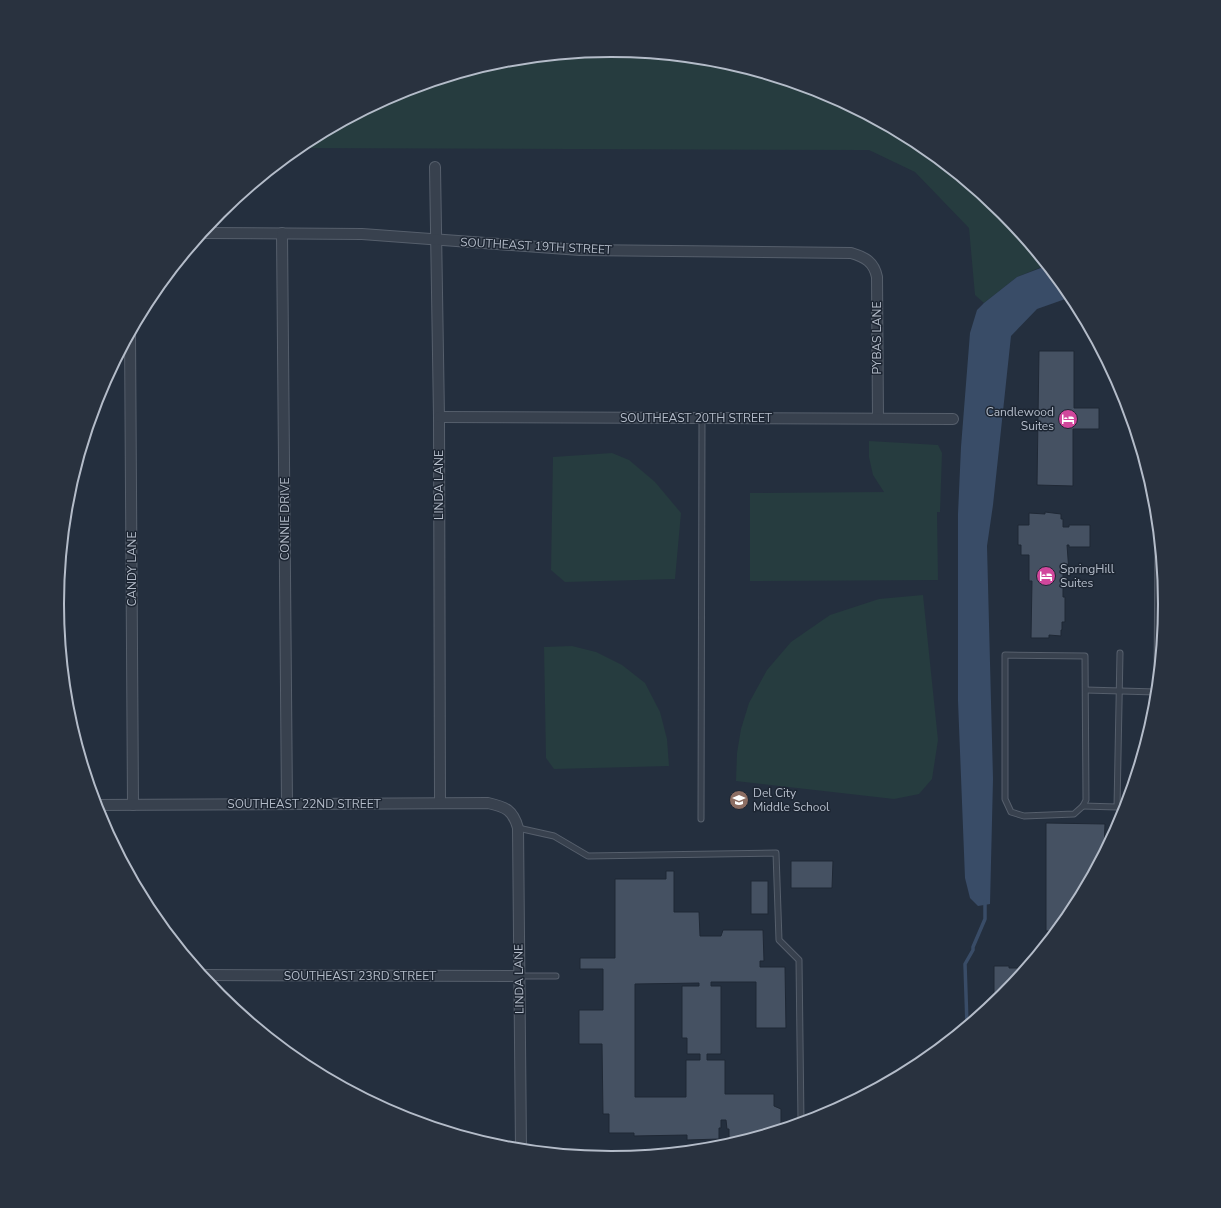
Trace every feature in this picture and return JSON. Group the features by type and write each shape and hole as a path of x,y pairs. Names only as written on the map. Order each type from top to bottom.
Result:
{"street":[{"name":"LINDA LANE","path":"435,167 439,417 440,803"},
{"name":"SOUTHEAST 19TH STREET","path":"209,233 362,234 580,250 851,253 862,256 869,261"},
{"name":"CONNIE DRIVE","path":"282,234 287,804"},
{"name":"PYBAS LANE","path":"869,261 876,271 877,277 878,418"},
{"name":"CANDY LANE","path":"130,343 134,805"},
{"name":"SOUTHEAST 20TH STREET","path":"439,417 953,419"},
{"name":"SOUTHEAST 22ND STREET","path":"102,805 488,803 499,806 510,812"},
{"name":"LINDA LANE","path":"510,812 515,819 518,828 521,1143"},
{"name":"SOUTHEAST 23RD STREET","path":"209,975 519,976"}],"lane":[{"path":"701,819 702,418"},
{"path":"1084,806 1117,807 1120,653"},
{"path":"1005,655 1085,656 1086,690 1086,800 1084,806 1074,814 1024,816 1011,812 1005,799 1005,655"},
{"path":"1086,690 1150,692"},
{"path":"518,828 554,836 588,856 776,853 779,940 799,960 801,1116"},
{"path":"519,976 556,976"}],"green space":[{"path":"575,58 646,58 682,62 752,76 786,86 852,113 884,130 943,170 971,193 1022,243 1041,267 1017,277 984,303 975,295 969,228 915,172 869,150 309,148 337,130 369,113 435,86 469,76 539,62"},
{"path":"869,441 938,445 942,453 940,512 937,512 938,580 750,581 750,493 884,492 873,475 869,457"},
{"path":"612,453 629,460 655,482 681,513 675,579 565,582 551,570 553,457"},
{"path":"923,595 938,740 932,779 919,794 894,799 736,781 737,753 741,729 749,703 767,670 791,642 830,615 879,599"},
{"path":"572,646 596,652 622,665 645,683 660,712 667,739 669,766 554,769 546,758 544,647"}],"water":[{"path":"1041,268 1064,299 1037,309 1011,336 993,505 987,546 993,779 990,904 978,906 970,898 965,878 958,701 958,514 961,447 970,333 977,310 1017,277"}],"building":[{"name":"Candlewood Suites","path":"1039,351 1074,351 1074,408 1099,408 1099,429 1073,429 1073,486 1037,485"},
{"name":"SpringHill Suites","path":"1045,512 1061,514 1061,519 1063,519 1063,527 1069,527 1069,525 1090,525 1090,547 1069,547 1069,545 1067,545 1069,572 1063,572 1065,622 1062,622 1061,636 1049,635 1049,638 1031,638 1032,581 1029,581 1029,555 1021,555 1021,545 1018,545 1018,525 1029,525 1029,513 1045,514"},
{"path":"1046,823 1105,824 1104,838 1084,878 1065,908 1048,931 1046,931"},
{"path":"791,861 833,861 832,888 791,888"},
{"path":"666,871 674,871 674,912 699,912 700,936 721,936 723,930 763,930 764,961 760,961 760,967 785,967 786,1028 756,1028 756,982 711,982 711,986 721,986 721,1054 707,1054 707,1060 725,1060 725,1094 774,1094 774,1106 781,1109 781,1123 729,1137 729,1129 727,1129 726,1120 721,1120 719,1139 687,1140 687,1135 634,1136 634,1133 609,1133 609,1114 603,1114 602,1044 579,1044 579,1010 603,1010 603,969 580,969 580,958 615,958 615,879 666,879","holes":["699,983 699,986 682,986 682,1038 687,1038 687,1054 700,1054 700,1060 686,1060 686,1097 635,1097 635,984"]},
{"path":"751,881 768,881 768,914 751,914"},
{"path":"994,966 1019,968 997,991 994,994"}],"waterway":[{"path":"967,1018 965,964 973,950 985,919 985,901"}],"place":[{"name":"Candlewood Suites","path":"1068,419"},
{"name":"SpringHill Suites","path":"1046,576"},
{"name":"Del City Middle School","path":"739,800"}]}
